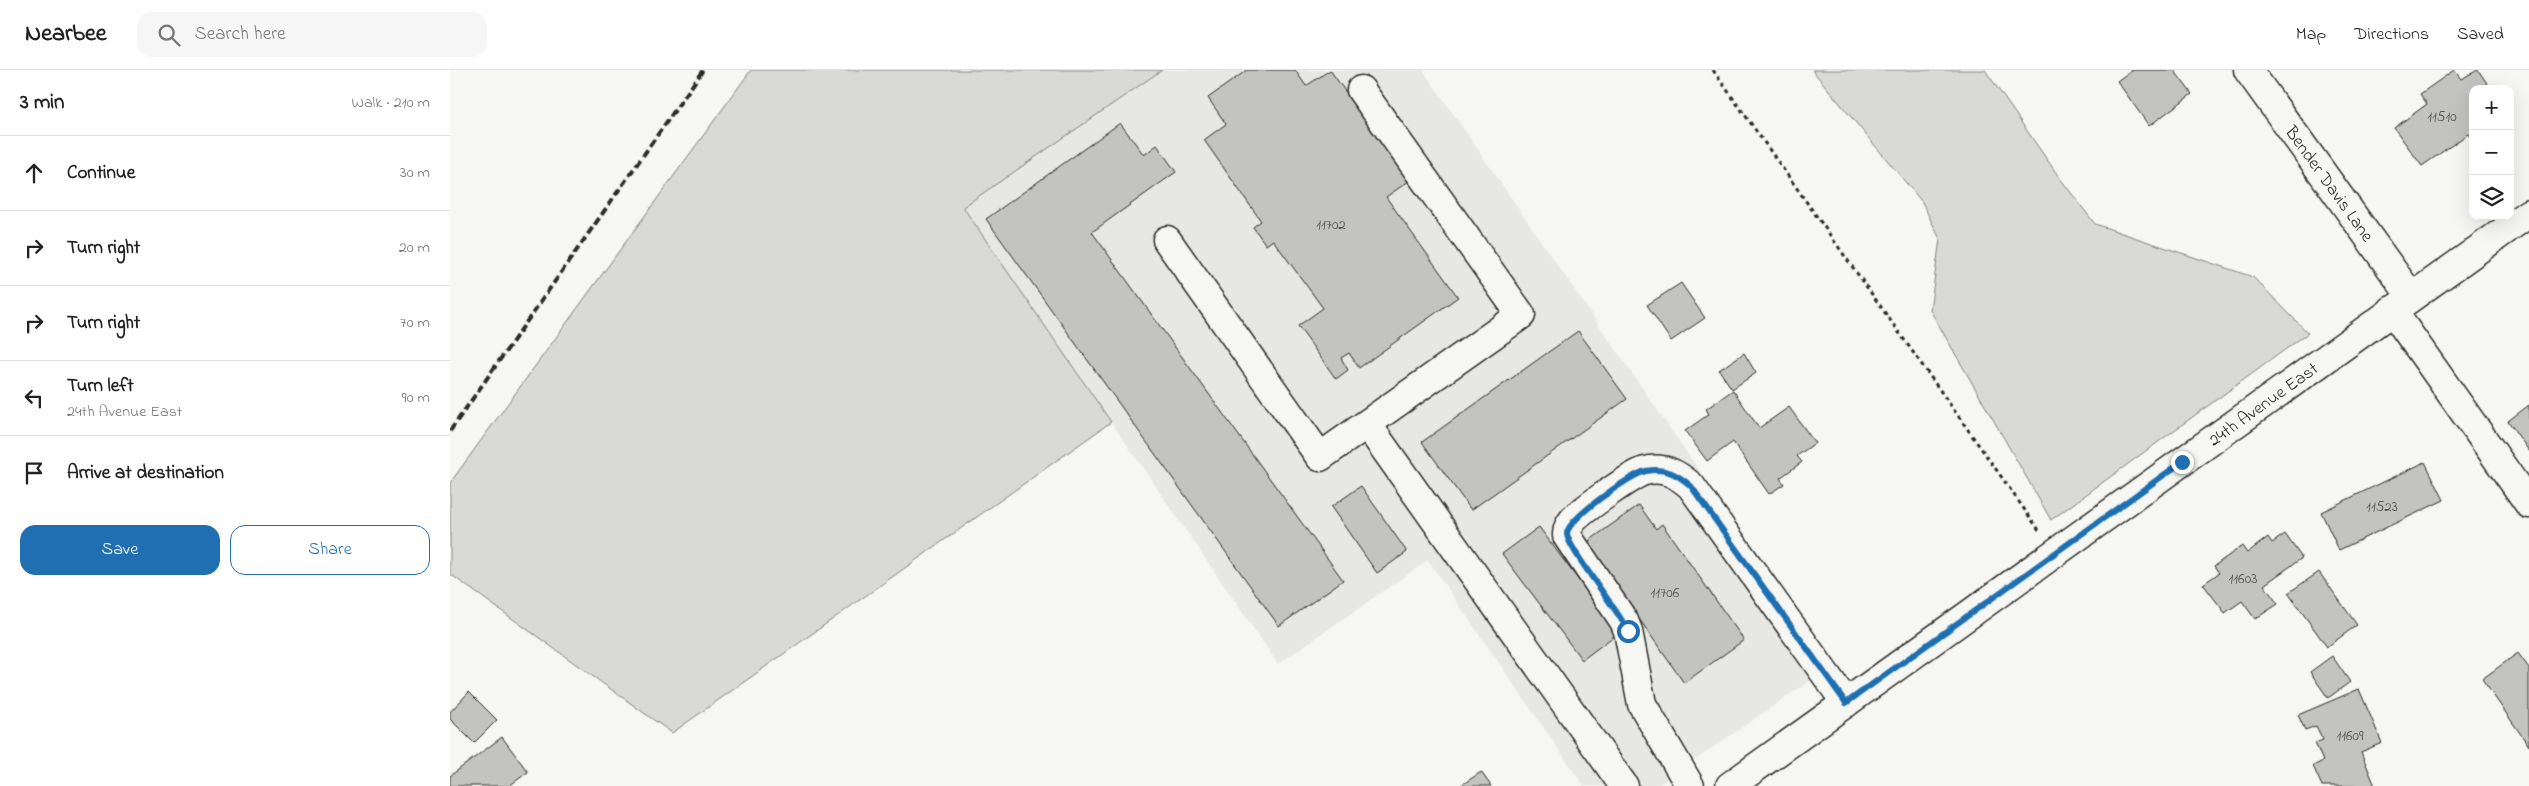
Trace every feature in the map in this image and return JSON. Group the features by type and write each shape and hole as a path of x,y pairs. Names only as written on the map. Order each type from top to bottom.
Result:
{"street":[{"name":"Bender Davis Lane","path":"2248,70 2402,303 2529,504"},
{"path":"1167,240 1320,457 1521,316 1361,90"},
{"name":"24th Avenue East","path":"1730,786 2402,303 2529,214"},
{"path":"1367,424 1624,786"},
{"path":"1690,786 1642,704 1628,631 1624,621 1567,536 1568,528 1576,518 1628,480 1644,471 1668,470 1691,486 1846,703"}],"path":[{"path":"1713,70 2055,553"}],"shaded area":[{"path":"751,70 1162,70 963,207 1111,422 672,733 450,574 450,483"},
{"path":"1162,70 1423,70 1833,665 1657,786 1584,786 1428,560 1278,664 963,207"},
{"path":"1812,70 1985,70 2059,177 2095,224 2253,277 2308,333 2051,520 1930,310 1940,239 1922,202"}],"building":[{"path":"1247,70 1295,70 1306,86 1330,70 1409,181 1386,197 1458,297 1359,368 1349,353 1341,358 1348,370 1336,379 1298,326 1323,308 1273,240 1266,245 1253,227 1261,221 1204,140 1226,124 1208,98"},
{"path":"2132,70 2174,70 2192,94 2149,126 2117,81"},
{"path":"2454,70 2461,79 2478,70 2488,85 2469,85 2469,135 2468,134 2422,166 2394,128 2427,104 2420,94"},
{"path":"1120,123 1144,155 1157,145 1176,172 1092,232 1343,580 1279,626 986,219"},
{"path":"1681,283 1705,318 1671,341 1647,305"},
{"path":"1578,331 1627,399 1471,510 1422,442"},
{"path":"1744,353 1756,373 1732,389 1719,370"},
{"path":"1733,390 1759,428 1789,407 1815,443 1797,456 1802,462 1780,478 1784,484 1769,494 1733,442 1707,461 1685,431 1709,414 1706,409"},
{"path":"2529,405 2529,451 2508,421"},
{"path":"2425,462 2444,500 2339,550 2321,512"},
{"path":"1361,486 1407,552 1377,573 1331,507"},
{"path":"1639,505 1656,529 1662,524 1744,640 1684,683 1586,543"},
{"path":"1539,527 1618,633 1582,660 1502,554"},
{"path":"2285,534 2302,558 2264,585 2278,604 2255,619 2242,601 2225,613 2203,584 2219,573 2214,566 2242,546 2247,553 2268,537 2272,543"},
{"path":"2319,572 2357,625 2327,647 2288,593"},
{"path":"2518,653 2529,668 2529,746 2482,679"},
{"path":"2332,656 2350,682 2328,698 2310,672"},
{"path":"2359,689 2382,743 2361,752 2375,786 2322,786 2313,766 2323,761 2315,743 2323,740 2316,726 2305,730 2298,715"},
{"path":"469,692 497,720 474,743 450,719 450,712"},
{"path":"502,737 528,772 509,786 450,786 450,776"},
{"path":"1481,772 1491,786 1460,786"}],"railway":[{"path":"450,431 703,70"}],"route":[{"path":"1628,631 1624,621 1567,536 1568,528 1576,518 1628,480 1644,471 1668,470 1691,486 1846,703 2182,462"}]}
